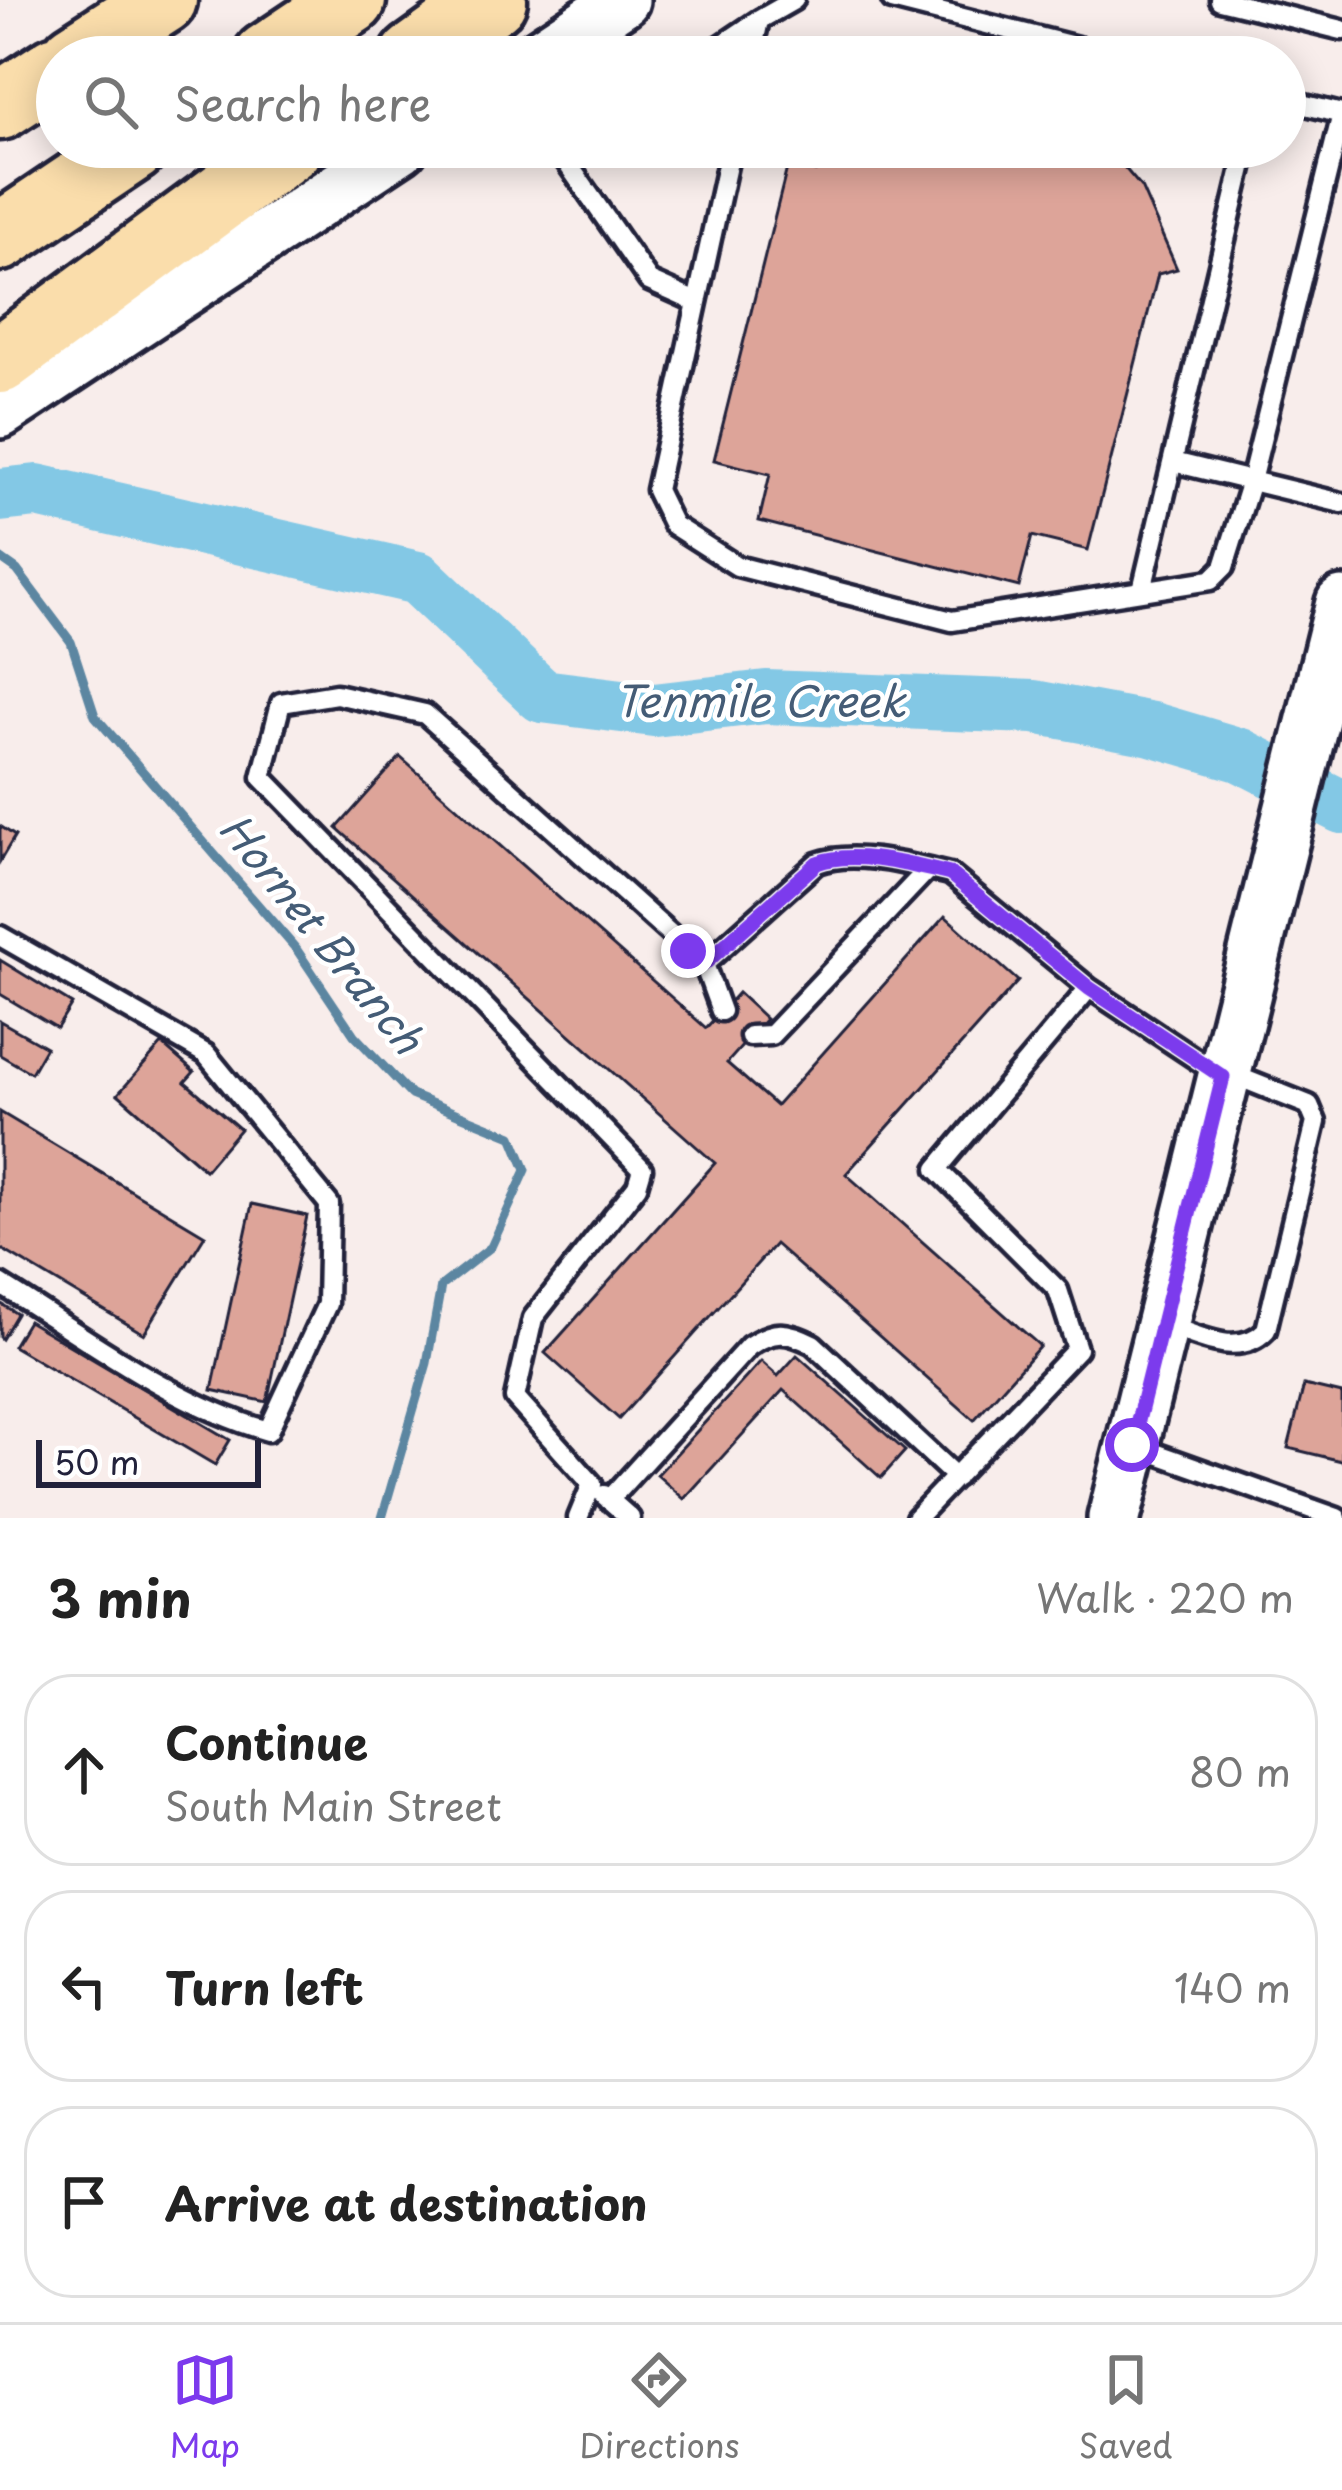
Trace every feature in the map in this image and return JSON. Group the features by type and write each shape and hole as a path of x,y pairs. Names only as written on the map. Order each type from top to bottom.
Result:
{"highway":[{"path":"107,36 163,0"},
{"path":"298,36 352,0"},
{"path":"443,36 493,0"},
{"path":"0,106 36,83"},
{"path":"0,237 103,168"},
{"path":"42,348 263,168"}],"street":[{"path":"569,36 622,0"},
{"path":"0,412 42,348 363,168"},
{"path":"1114,1518 1307,728 1342,603"}],"lane":[{"path":"735,36 794,0"},
{"path":"892,0 1034,36"},
{"path":"1220,0 1342,30"},
{"path":"756,36 759,20"},
{"path":"726,168 656,490 673,525 736,566 952,621 1211,580 1224,567 1251,481 1342,114 1306,105"},
{"path":"575,168 649,281 696,302"},
{"path":"1142,590 1242,168"},
{"path":"1173,462 1342,502"},
{"path":"630,1518 592,1484 514,1398 533,1318 638,1186 642,1168 262,777 281,704 336,694 425,715 704,964 722,1011"},
{"path":"704,964 817,863 836,856 950,874 1089,988 1223,1074 1309,1106 1316,1121 1266,1330 1254,1342 1230,1346 1162,1324"},
{"path":"750,1036 771,1035 928,869"},
{"path":"0,936 206,1054 329,1204 327,1304 268,1431 236,1422 146,1373 0,1284"},
{"path":"916,1518 1077,1349 1058,1290 937,1168 1089,988"},
{"path":"609,1500 749,1346 769,1332 789,1332 813,1344 956,1477"},
{"path":"1132,1445 1336,1518"},
{"path":"578,1518 592,1484"}],"building":[{"path":"787,168 1125,168 1141,187 1177,269 1158,274 1088,550 1032,536 1019,587 759,521 770,474 714,460"},
{"path":"400,757 706,1028 738,993 766,1019 727,1063 776,1106 945,916 1018,981 846,1174 1040,1346 974,1420 775,1244 619,1419 545,1353 715,1163 337,828"},
{"path":"0,826 15,836 0,861"},
{"path":"0,960 72,1004 57,1028 0,994"},
{"path":"0,1021 46,1047 31,1073 0,1055"},
{"path":"162,1044 194,1072 185,1082 240,1129 205,1170 118,1094"},
{"path":"0,1112 205,1235 144,1334 0,1248"},
{"path":"252,1204 307,1216 267,1402 212,1390"},
{"path":"0,1303 17,1314 2,1339 0,1337"},
{"path":"28,1321 230,1440 215,1465 13,1346"},
{"path":"797,1355 905,1451 881,1478 783,1390 684,1499 657,1475 761,1361 778,1376"},
{"path":"1304,1385 1342,1394 1342,1461 1288,1448"}],"waterway":[{"name":"Tenmile Creek","path":"0,495 37,491 418,578 542,696 654,710 766,697 1034,707 1152,729 1240,755 1342,807"},
{"name":"Hornet Branch","path":"0,558 17,570 71,642 95,716 297,950 354,1035 411,1095 512,1136 526,1170 491,1247 441,1286 427,1363 382,1518"}],"route":[{"path":"688,951 704,964 817,863 836,856 950,874 1089,988 1223,1077 1132,1445"}]}
